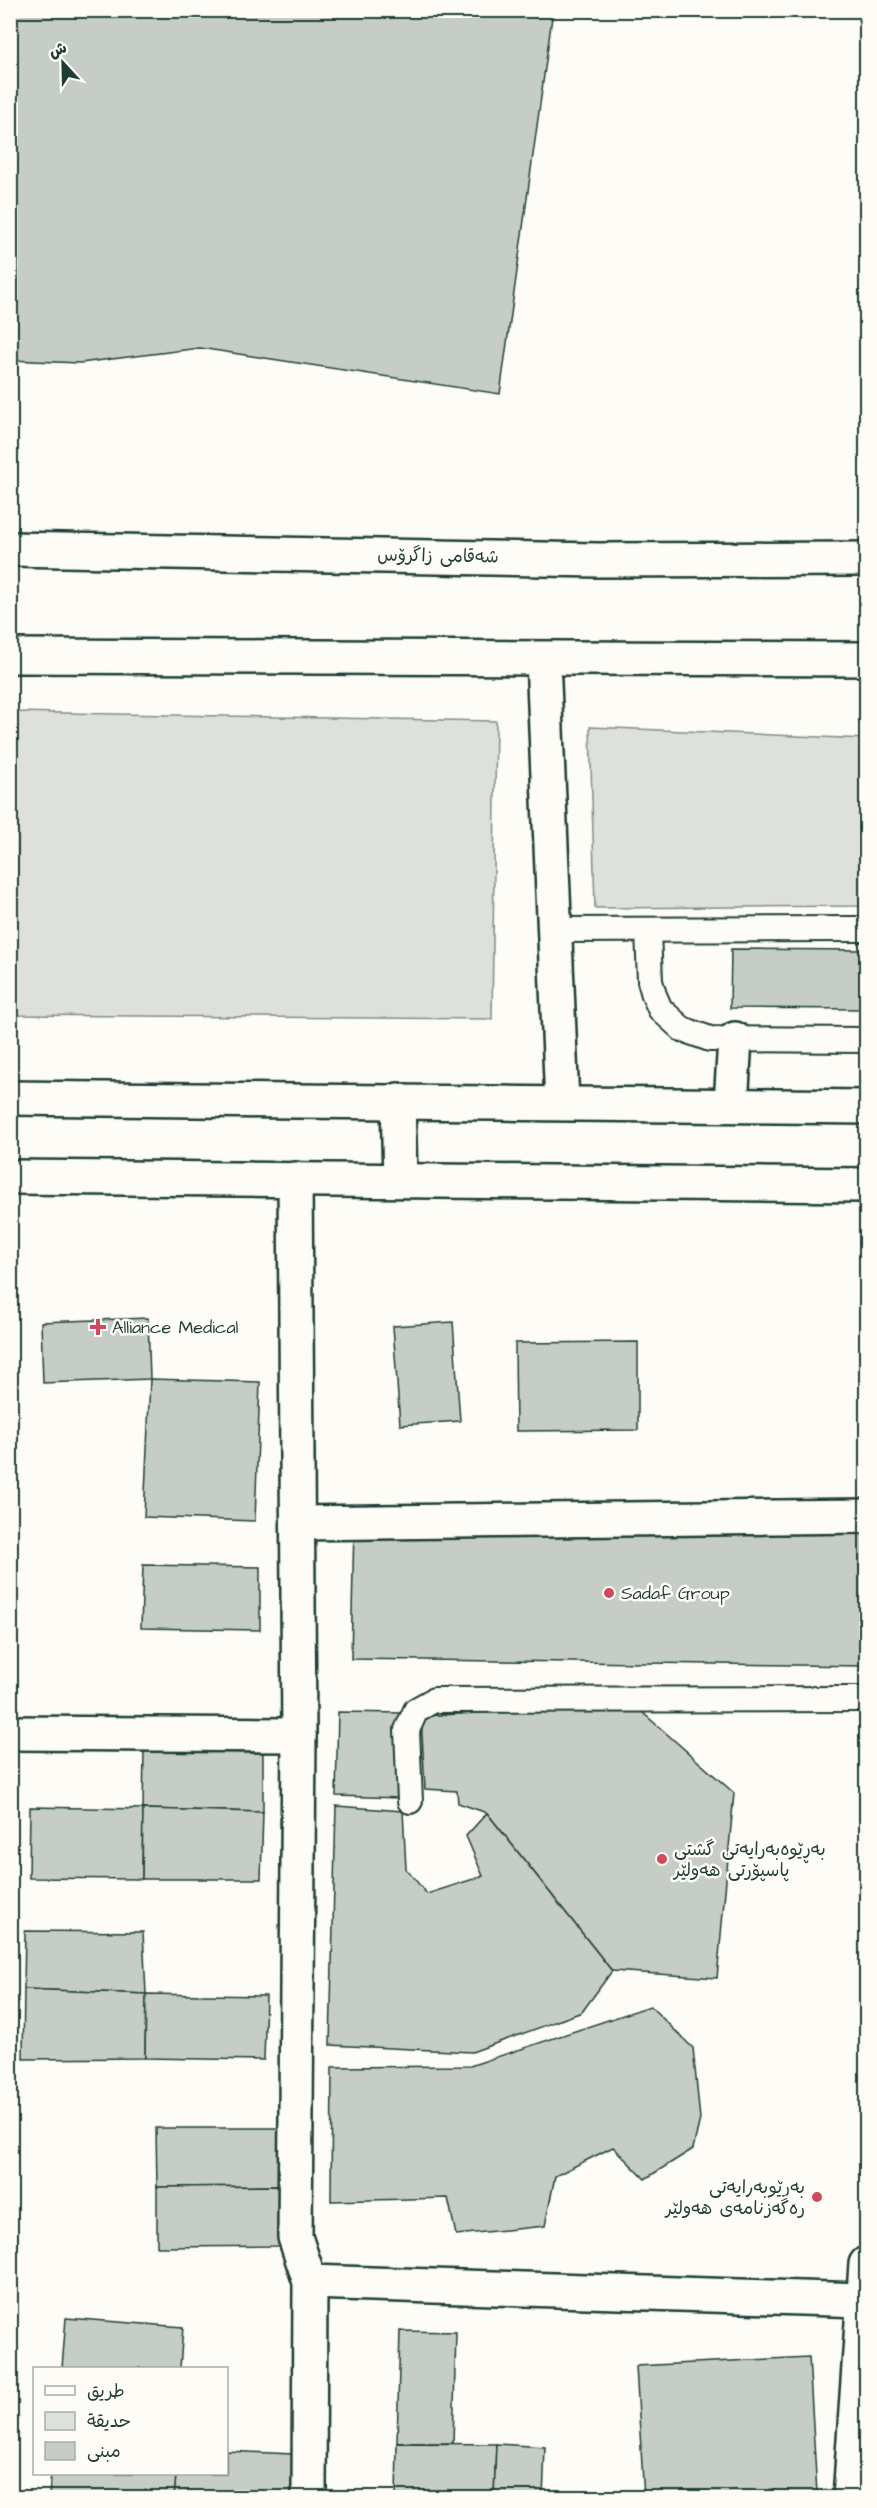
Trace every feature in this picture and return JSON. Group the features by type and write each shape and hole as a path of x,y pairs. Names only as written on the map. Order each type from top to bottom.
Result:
{"street":[{"name":"شەقامی زاگرۆس","path":"10,549 598,560 867,559"},
{"path":"10,656 867,659"},
{"path":"543,658 562,1102"},
{"path":"731,1105 735,1039"},
{"path":"10,1098 398,1100 867,1107"},
{"path":"398,1100 400,1179"},
{"path":"10,1177 867,1185"},
{"path":"295,1179 299,1735 295,2237 310,2282 309,2498"},
{"path":"298,1523 867,1516"},
{"path":"10,1733 299,1735"},
{"path":"855,2492 863,2300 867,2264"},
{"path":"310,2282 863,2300"}],"lane":[{"path":"555,930 867,929"},
{"path":"648,931 650,981 660,1009 670,1020 695,1035 710,1039 867,1040"},
{"path":"410,1801 407,1730 416,1710 434,1700 867,1700"}],"green space":[{"path":"11,712 496,721 492,1019 11,1015"},
{"path":"590,727 866,739 866,906 595,908"}],"building":[{"path":"10,10 553,10 500,394 200,348 80,363 10,360"},
{"path":"731,949 866,950 866,1009 730,1008"},
{"path":"148,1318 150,1379 43,1383 41,1322"},
{"path":"453,1322 460,1421 400,1425 393,1326"},
{"path":"638,1342 638,1430 516,1431 515,1343"},
{"path":"150,1379 260,1382 255,1521 144,1517"},
{"name":"Sadaf Group","path":"354,1526 866,1528 866,1666 351,1659"},
{"path":"143,1565 260,1567 260,1630 141,1628"},
{"path":"634,1705 734,1793 717,1978 612,1971 487,1813 458,1803 457,1791 425,1789 421,1716"},
{"path":"338,1712 403,1713 400,1798 336,1796"},
{"path":"144,1751 263,1753 263,1812 143,1809"},
{"path":"336,1806 403,1811 406,1869 427,1894 483,1876 466,1836 487,1813 612,1971 582,2012 472,2052 330,2045"},
{"path":"30,1807 143,1809 142,1879 29,1878"},
{"path":"143,1809 263,1812 261,1879 142,1879"},
{"path":"25,1931 143,1932 146,1994 24,1989"},
{"path":"24,1989 146,1994 145,2058 23,2059"},
{"path":"146,1994 266,1996 264,2060 145,2058"},
{"path":"650,2006 693,2048 700,2119 693,2149 645,2179 613,2147 555,2176 545,2226 456,2235 448,2198 331,2201 332,2067 470,2066"},
{"path":"156,2128 282,2128 283,2186 157,2187"},
{"path":"283,2186 283,2246 157,2247 157,2187"},
{"path":"66,2318 183,2327 180,2367 62,2367"},
{"path":"400,2331 456,2332 453,2443 397,2443"},
{"path":"809,2357 817,2493 742,2498 644,2498 636,2366"},
{"path":"397,2443 496,2444 494,2498 396,2498"},
{"path":"496,2444 545,2447 543,2498 494,2498"},
{"path":"228,2451 293,2454 291,2498 174,2498 176,2475 228,2475"},
{"path":"51,2475 176,2475 174,2498 49,2495"}],"place":[{"name":"Alliance Medical","path":"98,1327"},
{"name":"Sadaf Group","path":"609,1593"},
{"name":"بەڕێوەبەرایەتی گشتی پاسپۆرتی هەولێر","path":"662,1859"},
{"name":"بەرێوبەرایەتی رەگەزنامەی هەولێر","path":"817,2197"}]}
